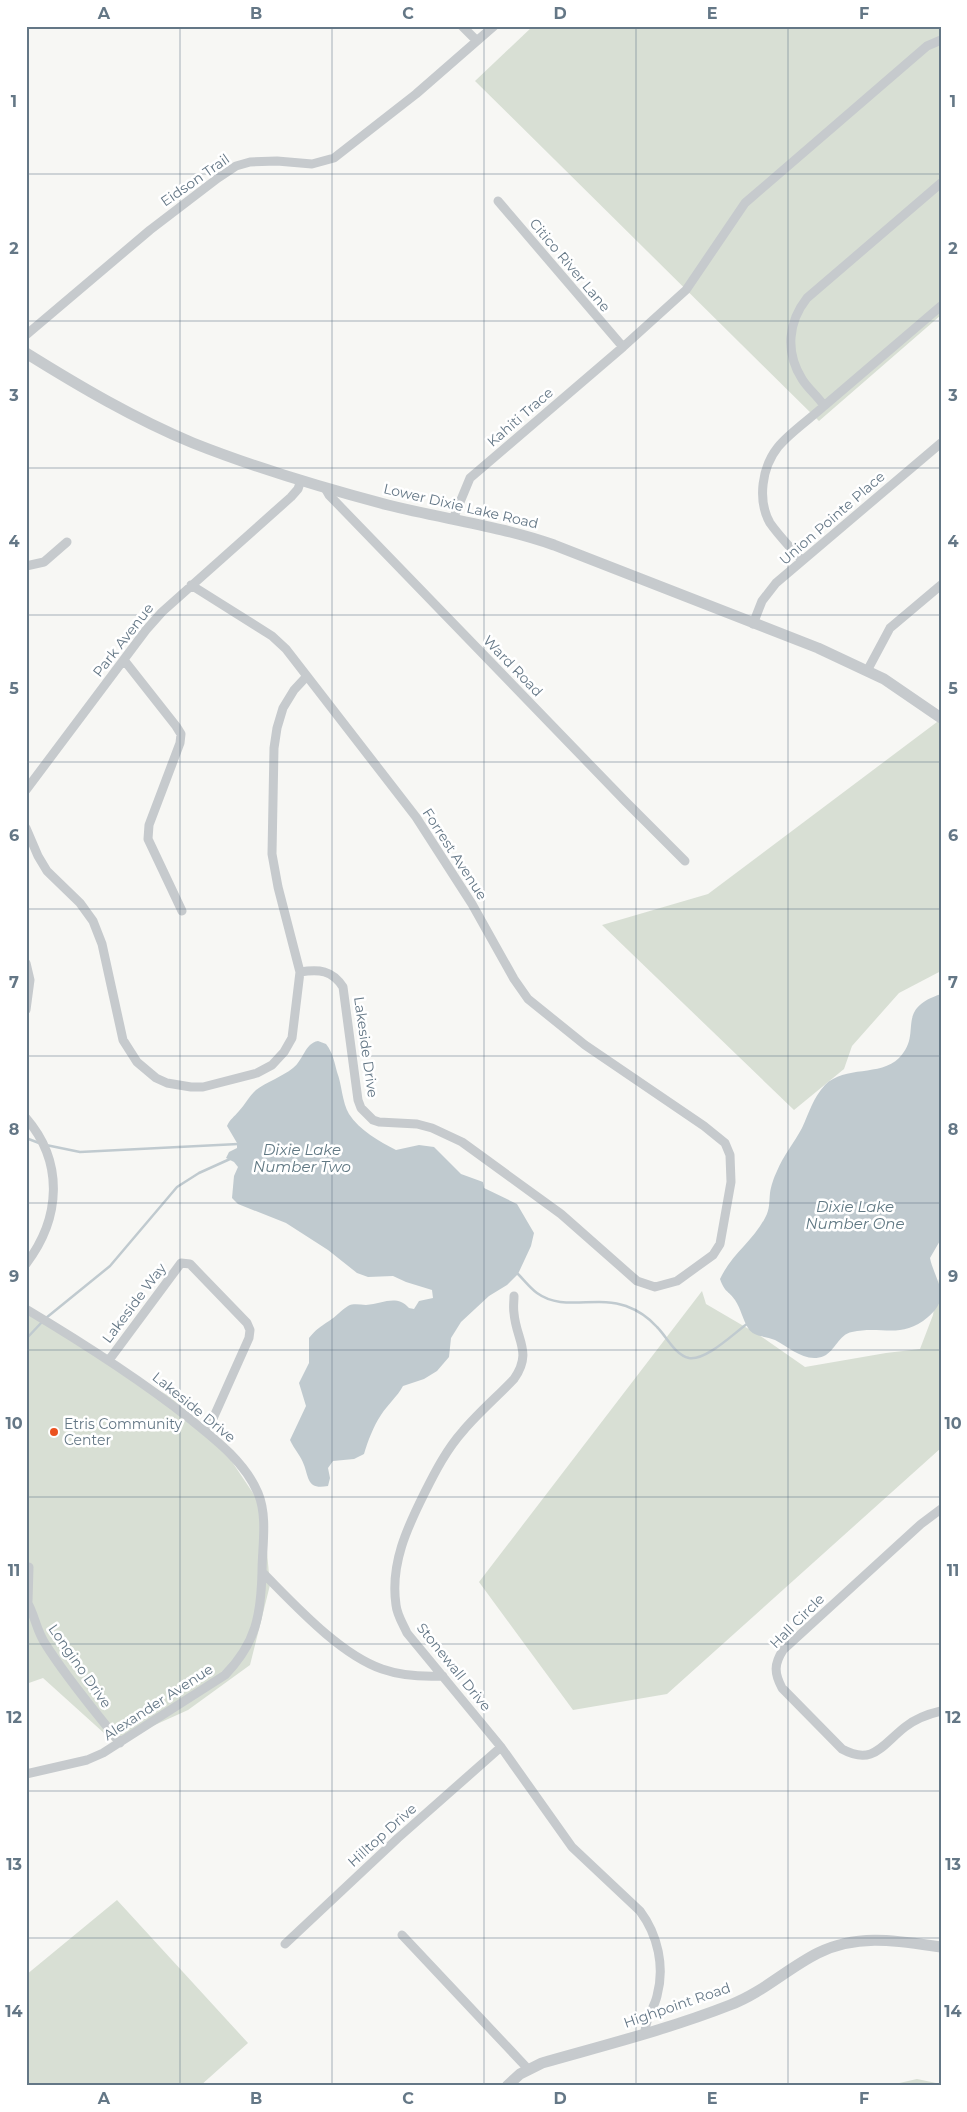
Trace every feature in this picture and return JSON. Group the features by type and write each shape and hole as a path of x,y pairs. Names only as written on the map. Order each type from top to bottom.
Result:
{"street":[{"path":"462,26 477,41"},
{"name":"Eidson Trail","path":"26,335 150,230 236,166 250,162 277,161 312,164 334,158 416,94 494,26"},
{"name":"Kahiti Trace","path":"453,519 470,478 686,290 745,203 927,46 941,40"},
{"path":"824,406 802,379 793,361 790,344 791,328 798,310 807,298 941,183"},
{"name":"Citico River Lane","path":"498,201 622,347"},
{"path":"802,561 770,523 763,506 762,490 765,471 778,447 941,306"},
{"name":"Lower Dixie Lake Road","path":"26,353 102,397 192,442 325,488 391,506 525,535 547,542 818,648 884,679 941,718"},
{"name":"Union Pointe Place","path":"753,624 762,601 776,583 941,443"},
{"name":"Park Avenue","path":"26,790 162,612 291,497 298,489 301,480"},
{"name":"Ward Road","path":"325,488 329,496 685,861"},
{"path":"26,566 44,562 67,542"},
{"name":"Forrest Avenue","path":"191,585 272,636 286,649 416,816 472,904 514,979 528,999 585,1045 704,1126"},
{"path":"867,671 890,628 941,585"},
{"path":"124,660 181,734 180,743 149,825 148,839 182,911"},
{"path":"26,828 38,856 47,871 80,903 93,921 102,944 123,1040 137,1062 156,1078 179,1086 202,1087 257,1072 272,1065 284,1052 292,1038 300,972 278,887 272,854 274,748 276,728 283,708 294,690 307,676"},
{"path":"26,963 30,980 26,1010"},
{"name":"Lakeside Drive","path":"300,972 326,971 337,978 344,987 358,1100 366,1115 380,1122 418,1124 432,1128 462,1142 561,1214 637,1281 655,1287 677,1281 713,1255 720,1244 731,1182 730,1155 725,1143 704,1126"},
{"path":"26,1118 44,1146 52,1169 55,1194 52,1209 40,1242 26,1264"},
{"name":"Lakeside Way","path":"109,1360 181,1263 190,1264 247,1323 250,1330 249,1338 207,1432"},
{"name":"Stonewall Drive","path":"514,1296 514,1314 524,1351 520,1370 514,1379 464,1430 448,1450 408,1526 399,1549 395,1595 398,1616 407,1633 501,1748 572,1847 640,1911 649,1923 659,1953 661,1974 657,1998 645,2023 645,2033"},
{"name":"Lakeside Drive","path":"26,1309 109,1360 160,1395 207,1432 233,1457 250,1478 258,1494 263,1517 262,1572"},
{"name":"Hall Circle","path":"941,1509 921,1524 783,1650 776,1662 775,1675 782,1688 842,1749 854,1756 865,1756 875,1753 906,1725 928,1714 941,1711"},
{"name":"Longino Drive","path":"28,1567 27,1601 35,1626 45,1644 84,1698 120,1743"},
{"path":"262,1572 318,1627 363,1660 381,1669 402,1675 422,1677 443,1676"},
{"name":"Alexander Avenue","path":"26,1774 87,1760 120,1743 213,1684 236,1664 248,1645 257,1624 261,1604 262,1572"},
{"name":"Hilltop Drive","path":"285,1944 398,1838 501,1748"},
{"path":"402,1935 529,2070"},
{"name":"Highpoint Road","path":"507,2086 520,2074 542,2063 645,2033 733,2004 818,1953 838,1945 858,1940 878,1939 941,1947"}],"shaded area":[{"path":"533,26 941,26 941,315 819,421 475,81"},
{"path":"941,719 941,971 899,993 852,1046 844,1069 794,1110 602,925 708,894"},
{"path":"941,1266 941,1448 667,1694 573,1710 479,1582 702,1291 706,1304 759,1335 805,1367 920,1349 933,1315"},
{"path":"26,1307 104,1361 169,1396 214,1435 263,1508 270,1585 250,1665 188,1710 115,1743 43,1678 26,1684"},
{"path":"117,1900 248,2043 200,2086 26,2086 26,1975"},
{"path":"917,2079 941,2084 941,2086 886,2086"}],"water":[{"name":"Dixie Lake Number One","path":"941,994 941,1239 930,1258 941,1290 941,1298 937,1307 928,1317 909,1328 900,1330 863,1330 848,1333 840,1339 828,1354 817,1358 804,1356 775,1340 753,1333 746,1325 735,1300 725,1289 720,1279 765,1218 769,1209 770,1190 775,1176 782,1160 802,1128 814,1100 825,1085 833,1079 842,1075 873,1070 891,1064 899,1058 906,1049 913,1015 918,1007 926,1000"},
{"name":"Dixie Lake Number Two","path":"318,1041 326,1044 333,1057 343,1099 349,1114 358,1125 396,1150 419,1145 434,1147 461,1174 483,1182 484,1188 517,1204 534,1233 531,1246 518,1274 507,1285 489,1296 461,1322 451,1338 449,1357 437,1371 424,1379 403,1386 378,1420 364,1454 354,1459 333,1461 328,1468 330,1478 328,1486 321,1487 312,1485 310,1482 303,1462 290,1440 306,1406 299,1383 309,1363 309,1338 318,1328 350,1305 399,1301 414,1309 419,1301 433,1298 432,1290 393,1276 368,1277 357,1273 328,1250 286,1223 238,1204 232,1198 234,1176 238,1167 234,1162 226,1158 229,1152 237,1148 237,1143 227,1126 228,1124 256,1090 293,1068 310,1045"}],"waterway":[{"path":"26,1138 39,1143"},
{"path":"46,1145 80,1152 238,1144"},
{"path":"46,1318 110,1266 177,1187 199,1173 230,1159"},
{"path":"518,1274 534,1291 547,1299 569,1303 603,1302 626,1306 647,1317 680,1353 689,1358 696,1358 720,1346 747,1324"},
{"path":"26,1339 42,1322"}],"place":[{"name":"Etris Community Center","path":"54,1432"}]}
